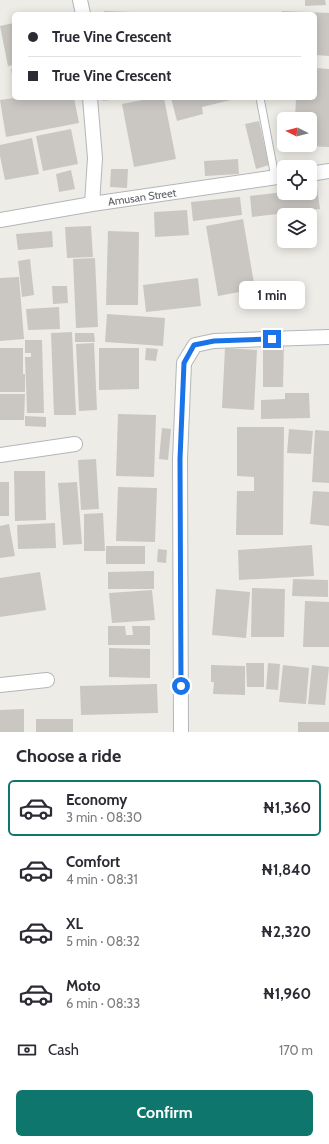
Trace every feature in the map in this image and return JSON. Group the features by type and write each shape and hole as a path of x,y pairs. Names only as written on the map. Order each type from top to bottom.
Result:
{"street":[{"path":"80,0 83,12"},
{"path":"90,100 95,158 92,204"},
{"path":"317,173 329,171"},
{"name":"Amusan Street","path":"0,220 92,204 277,177"},
{"path":"181,732 180,459 184,363 194,345 214,341 329,337"},
{"path":"0,455 75,444"},
{"path":"0,685 47,680"}],"lane":[{"path":"261,100 277,165"}],"building":[{"path":"305,0 325,0 326,5 305,6"},
{"path":"104,11 132,12 104,12"},
{"path":"282,11 306,12 282,12"},
{"path":"317,12 329,13 329,56 317,55"},
{"path":"12,23 12,65 8,66 0,26"},
{"path":"317,68 329,69 329,147 317,146 317,112 295,112 296,100 317,100"},
{"path":"12,98 12,100 74,100 79,123 6,137 0,100"},
{"path":"143,100 164,100 176,159 134,167 122,104"},
{"path":"172,100 231,100 202,107 203,114 177,121"},
{"path":"259,121 269,165 256,169 245,124"},
{"path":"71,129 78,164 43,171 36,136"},
{"path":"32,138 39,174 5,180 0,156 0,145"},
{"path":"238,159 239,174 205,176 204,161"},
{"path":"111,169 128,169 127,188 110,187"},
{"path":"71,170 75,189 59,192 56,174"},
{"path":"317,188 320,209 277,208 277,214 252,217 250,196 277,193 277,200 317,200"},
{"path":"240,197 242,215 193,221 191,202"},
{"path":"187,210 189,235 155,237 154,212"},
{"path":"243,219 255,289 218,296 206,226"},
{"path":"91,226 93,257 67,258 65,227"},
{"path":"52,231 53,247 18,250 16,234"},
{"path":"108,231 139,232 138,305 106,305"},
{"path":"95,258 98,327 76,328 73,259"},
{"path":"30,259 34,295 22,297 18,261"},
{"path":"19,277 24,339 0,341 0,278"},
{"path":"198,278 201,306 146,312 143,285"},
{"path":"52,286 67,286 68,303 53,304"},
{"path":"59,307 60,329 28,330 26,309"},
{"path":"107,314 165,318 163,346 105,342"},
{"path":"72,332 76,415 54,415 51,333"},
{"path":"75,333 94,333 95,342 75,342"},
{"path":"25,340 42,340 44,413 27,413 25,357 31,357 31,353 25,353"},
{"path":"263,342 284,342 283,387 263,387"},
{"path":"94,343 97,410 79,411 76,344"},
{"path":"0,348 23,348 25,392 0,392"},
{"path":"99,348 139,348 139,389 99,390"},
{"path":"146,348 158,349 156,361 145,360"},
{"path":"225,348 257,350 254,410 222,408"},
{"path":"285,393 309,393 310,418 261,419 261,400 285,399"},
{"path":"0,394 25,394 24,420 0,420"},
{"path":"118,414 156,415 154,477 116,476"},
{"path":"25,416 46,417 46,427 25,426"},
{"path":"237,427 284,427 283,535 236,535 237,491 254,491 254,477 237,476"},
{"path":"162,428 171,429 168,460 159,459"},
{"path":"289,429 313,431 311,454 287,453"},
{"path":"315,430 329,431 329,483 312,482"},
{"path":"96,459 99,509 81,510 78,460"},
{"path":"14,471 45,471 46,520 15,521"},
{"path":"0,482 9,482 9,516 0,516"},
{"path":"77,482 82,544 63,545 58,483"},
{"path":"118,487 157,488 155,542 116,541"},
{"path":"313,491 329,492 329,526 310,524"},
{"path":"103,513 105,551 84,551 84,514"},
{"path":"55,523 56,548 18,549 17,525"},
{"path":"9,524 15,556 0,558 0,526"},
{"path":"312,545 314,576 239,580 238,550"},
{"path":"106,546 145,546 145,564 106,564"},
{"path":"158,549 167,550 166,563 157,562"},
{"path":"154,571 154,589 108,589 108,572"},
{"path":"40,572 46,610 0,617 0,578"},
{"path":"293,579 328,580 328,597 292,596"},
{"path":"252,588 285,589 284,637 251,637"},
{"path":"216,589 250,592 246,638 212,635"},
{"path":"152,590 155,620 112,623 109,593"},
{"path":"305,601 329,602 329,647 303,647"},
{"path":"108,626 125,626 126,635 133,635 132,626 150,626 150,645 108,645"},
{"path":"109,648 150,649 150,678 109,677"},
{"path":"246,663 264,663 264,687 247,687"},
{"path":"268,663 280,664 278,690 266,689"},
{"path":"211,665 245,666 245,695 213,694 214,682 211,682"},
{"path":"283,665 309,668 306,704 279,702"},
{"path":"312,665 329,667 325,705 308,704"},
{"path":"157,684 158,713 81,715 80,686"},
{"path":"24,709 24,732 0,732 0,710"},
{"path":"36,719 73,719 73,732 36,732"},
{"path":"298,722 329,722 329,732 298,732"}],"route":[{"path":"181,686 180,459 184,363 194,345 214,341 272,339"}]}
